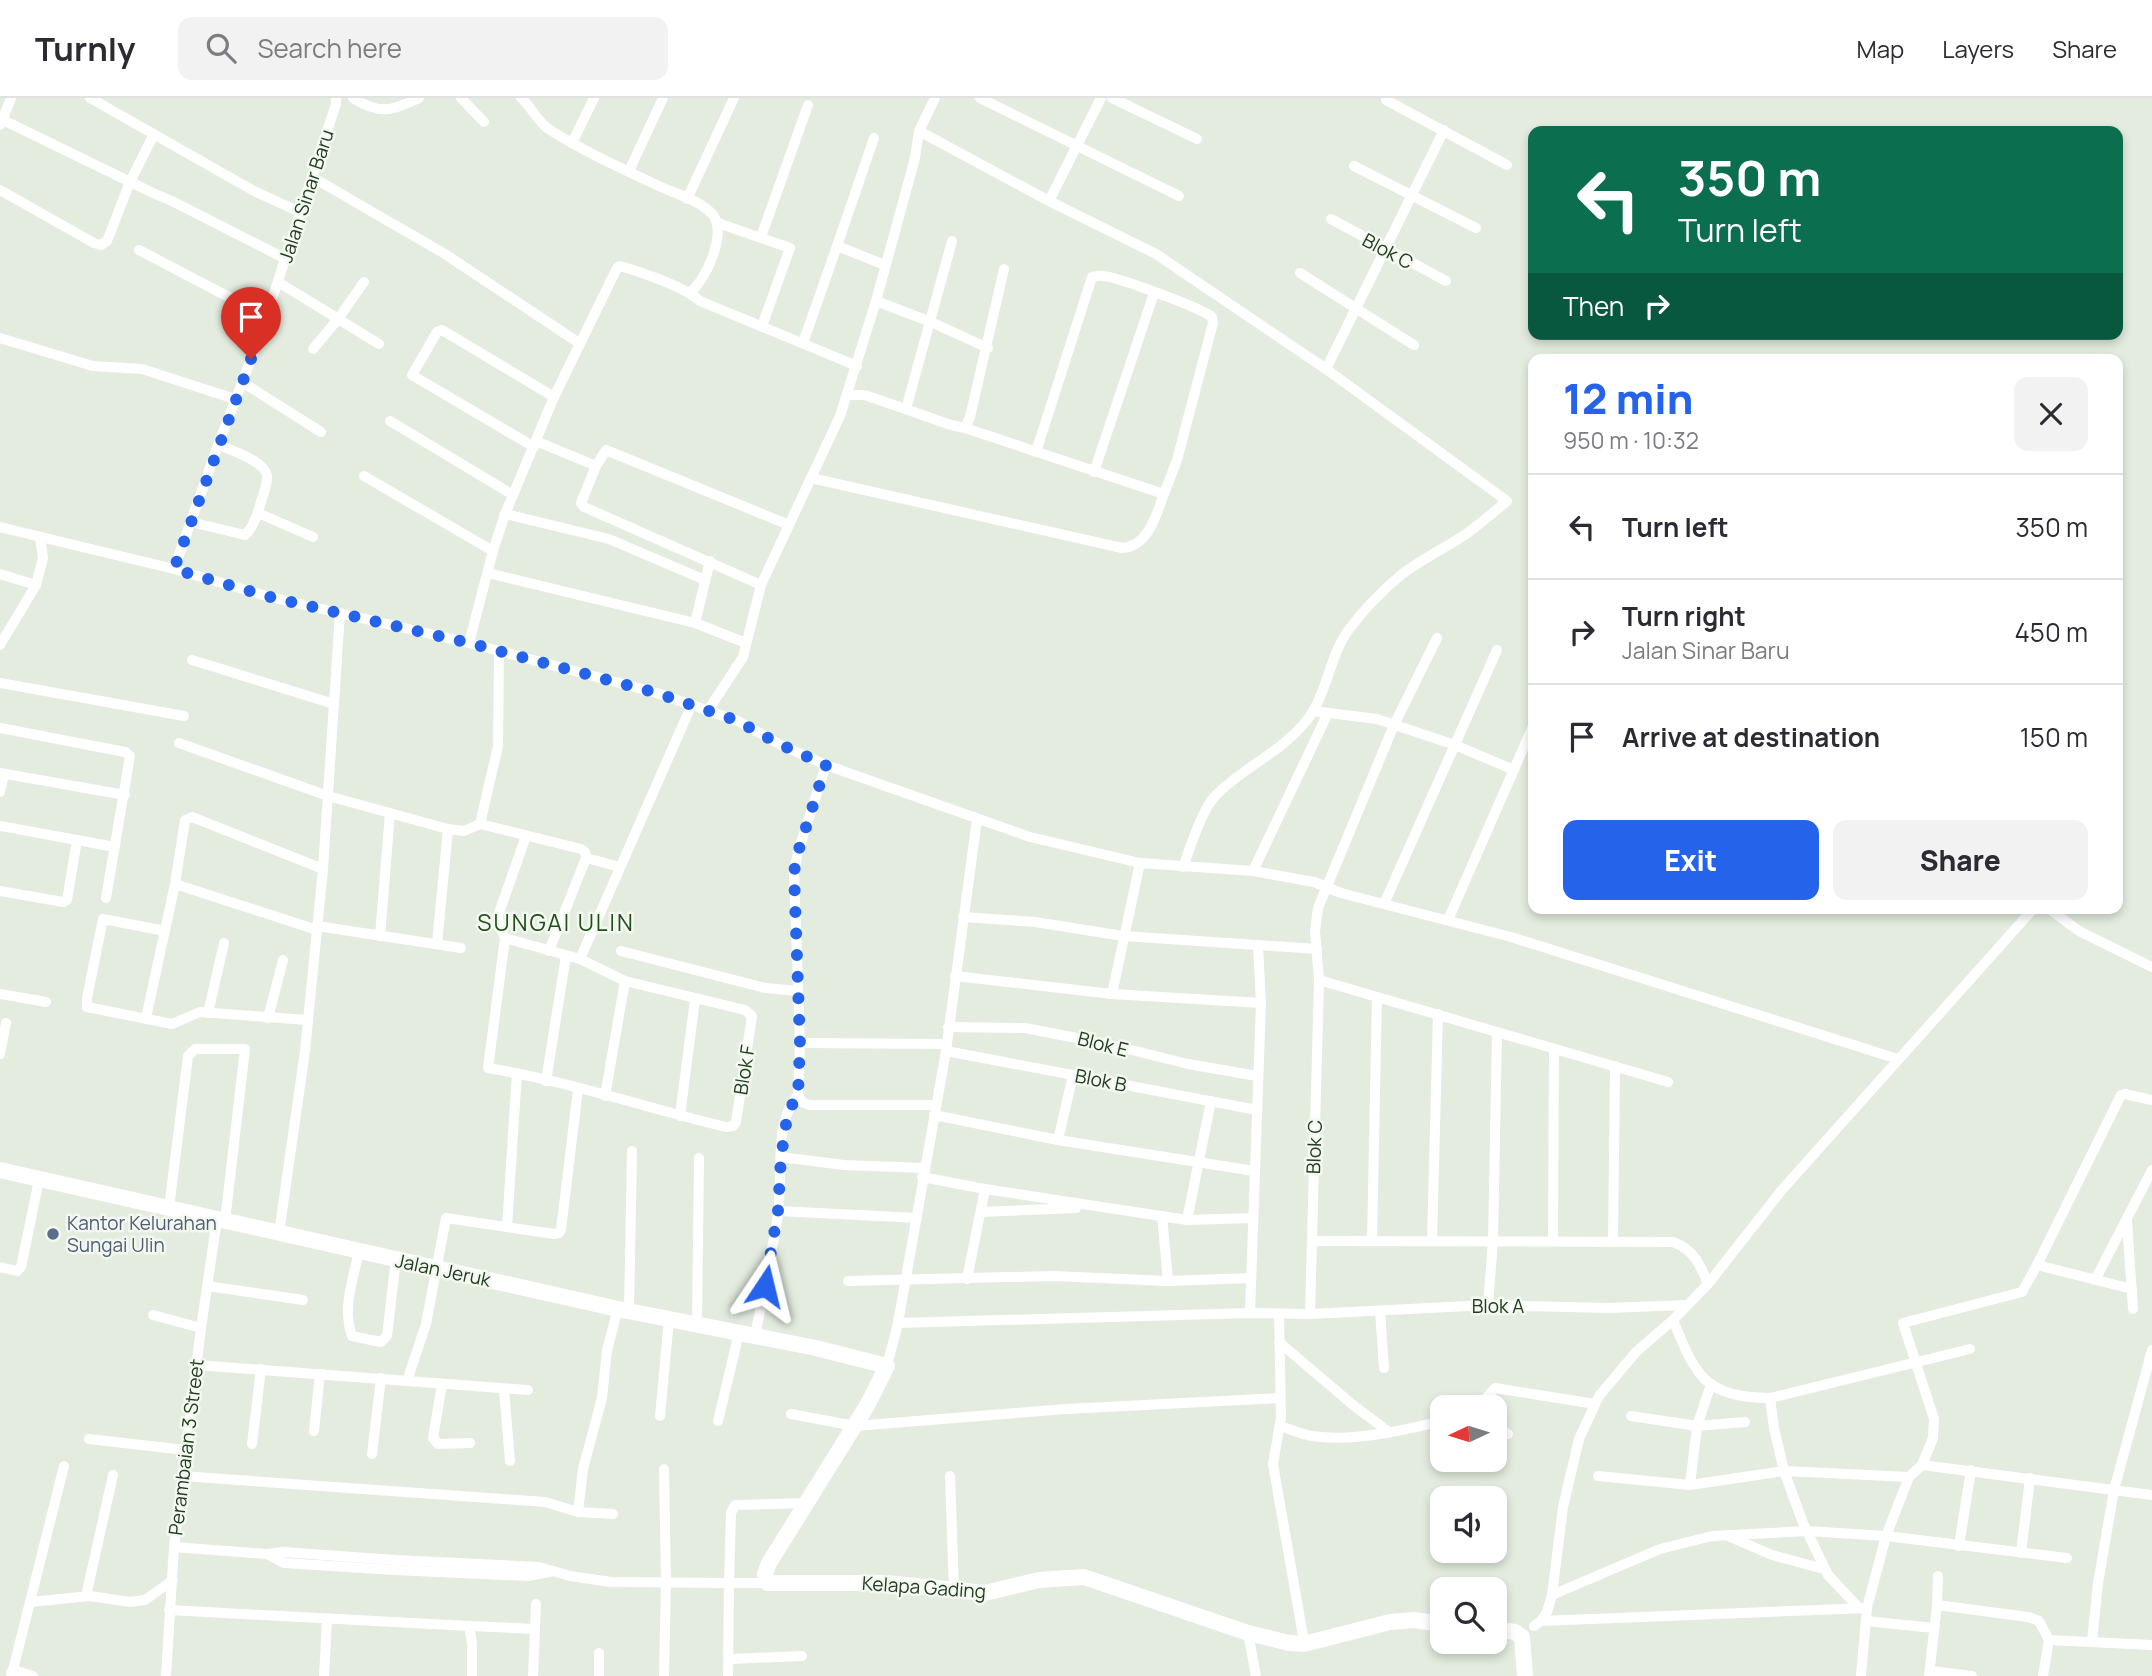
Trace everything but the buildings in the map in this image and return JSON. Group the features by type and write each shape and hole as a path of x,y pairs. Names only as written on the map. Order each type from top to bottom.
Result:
{"street":[{"path":"11,98 1,122 172,201 286,259"},
{"path":"90,98 254,191 302,213"},
{"name":"Jalan Sinar Baru","path":"174,569 267,317 302,213 336,98"},
{"path":"353,98 377,110 396,109 419,98"},
{"path":"461,98 484,122"},
{"path":"521,98 547,128 711,213 718,223 719,235 700,285 691,292"},
{"path":"572,143 594,98"},
{"path":"629,171 663,98"},
{"path":"687,199 734,98"},
{"path":"709,709 743,657 761,585 840,416 877,301 915,158 919,131 935,98"},
{"path":"980,98 1179,196"},
{"path":"1049,201 1101,98"},
{"path":"1112,98 1198,139"},
{"path":"1386,100 1507,165"},
{"path":"761,237 808,105"},
{"path":"1326,369 1444,130"},
{"path":"919,131 1049,201 1156,254 1326,369 1507,501 1468,533 1404,573 1380,593 1348,630 1335,652 1313,711 1284,743 1248,768 1216,795 1208,806 1183,867"},
{"path":"0,190 94,243 101,244 107,241 130,182 153,134"},
{"path":"803,343 874,138"},
{"path":"1354,166 1476,228"},
{"path":"312,177 445,254 579,343"},
{"name":"Blok C","path":"1331,219 1446,281"},
{"path":"718,223 790,248 762,326"},
{"path":"906,409 952,241"},
{"path":"837,246 885,265"},
{"path":"139,250 267,317"},
{"path":"469,643 492,551 505,514 554,397 615,269 620,266 691,292 700,302 857,366"},
{"path":"965,428 988,348 1004,269"},
{"path":"1300,274 1414,345"},
{"path":"811,478 1122,548 1132,548 1150,528 1177,460 1213,323 1209,314 1109,277 1092,277 1036,452"},
{"path":"278,282 379,344"},
{"path":"313,349 364,282"},
{"path":"1094,472 1154,293"},
{"path":"877,301 988,348"},
{"path":"554,397 442,330 438,332 412,375 535,444 596,466"},
{"path":"0,338 93,366 142,369 235,399"},
{"path":"242,382 321,432"},
{"path":"847,395 865,395 1164,494"},
{"path":"390,421 513,495"},
{"path":"191,522 245,535 250,531 258,513 267,479 266,472 257,463 218,445"},
{"path":"761,585 581,506 596,466 606,450 789,525"},
{"path":"364,476 492,551"},
{"path":"258,513 313,537"},
{"path":"505,514 609,539 705,580"},
{"path":"0,527 174,569 270,597 469,643 709,709 826,765 1030,837 1140,863 1254,871 1314,882 1384,904 1511,937 1898,1059"},
{"path":"1,642 36,585 43,558 40,538"},
{"path":"695,623 710,561"},
{"path":"488,573 695,623 746,643"},
{"path":"0,574 36,585"},
{"path":"279,1233 307,1020 323,869 340,613"},
{"path":"1437,638 1394,725 1325,887 1315,930 1319,980 1668,1082"},
{"path":"1384,904 1497,650"},
{"path":"480,824 498,746 499,652"},
{"path":"192,660 334,704"},
{"path":"0,682 184,716"},
{"path":"580,959 692,704"},
{"path":"1313,711 1377,719 1514,770"},
{"path":"1254,871 1328,713"},
{"path":"0,728 130,755 106,898"},
{"path":"1448,920 1528,738"},
{"path":"178,743 328,796 448,830 464,831 480,824 584,850 586,858 549,951"},
{"path":"718,1421 747,1335 778,1211 781,1157 788,1111 798,1096 800,1043 794,872 826,765"},
{"path":"0,792 2,773 125,795"},
{"path":"380,936 390,813"},
{"path":"146,1018 175,884 183,824 192,817 323,869"},
{"path":"174,1547 267,1554 283,1552 395,1565 529,1566 611,1582 768,1583 765,1574 769,1563 855,1426 887,1366 906,1280 946,1047 977,819"},
{"path":"0,826 115,847"},
{"path":"437,944 448,830"},
{"path":"505,938 580,959 625,981 695,999 680,1116 546,1080 488,1068 505,938 498,916 526,836"},
{"path":"0,891 67,900 77,840"},
{"path":"586,858 620,867"},
{"path":"1112,994 1140,863"},
{"path":"175,884 317,928 461,948"},
{"path":"1863,1608 1537,1624 1547,1612 1552,1595 1563,1507 1579,1439 1595,1404 1610,1381 1637,1351 1708,1284 1781,1191 2030,914"},
{"path":"2056,914 2079,930 2152,967"},
{"path":"963,917 1035,922 1123,936 1317,949"},
{"path":"164,931 103,919 87,1007 172,1024 193,1014 208,1013 307,1020"},
{"path":"208,1013 224,943"},
{"path":"1250,1313 1261,1003 1258,946"},
{"path":"621,951 765,988 798,991"},
{"path":"546,1080 566,956"},
{"path":"268,1018 283,960"},
{"path":"955,976 1112,994 1261,1003"},
{"name":"Blok C","path":"1310,1314 1319,980"},
{"path":"606,1096 625,981"},
{"path":"0,994 46,1002"},
{"path":"1371,1241 1377,997"},
{"name":"Blok F","path":"680,1116 726,1127 733,1126 736,1122 752,1016 745,1010 695,999"},
{"path":"1432,1241 1438,1014"},
{"path":"0,1054 6,1023"},
{"name":"Blok E","path":"948,1027 1025,1028 1188,1064 1257,1076"},
{"path":"1488,1305 1493,1241 1497,1032"},
{"name":"Blok B","path":"800,1043 946,1047 1073,1075 1257,1110"},
{"name":"Perambaian 3 Street","path":"166,1676 174,1547 185,1450 207,1286 221,1220 245,1049 195,1049 188,1056 169,1208"},
{"path":"1553,1241 1555,1049"},
{"path":"1613,1242 1615,1066"},
{"path":"506,1227 517,1073"},
{"path":"1058,1140 1073,1075"},
{"path":"407,1381 422,1339 446,1218 554,1234 561,1230 578,1089"},
{"path":"1861,1676 1866,1621 1863,1608 1886,1536 1909,1477 1922,1465 1933,1438 1934,1419 1903,1323 2022,1292 2120,1095 2152,1100"},
{"path":"798,1096 802,1102 809,1105 935,1110 1058,1140 1198,1160 1254,1171"},
{"path":"1186,1220 1212,1101"},
{"path":"578,1512 586,1457 602,1398 607,1350 623,1310 632,1152"},
{"path":"781,1157 923,1173 985,1189 1186,1220 1252,1218"},
{"path":"697,1325 699,1158"},
{"name":"Jalan Jeruk","path":"0,1170 623,1310 887,1366"},
{"path":"2095,1280 2152,1170"},
{"path":"0,1267 17,1271 22,1266 40,1180"},
{"path":"967,1279 985,1189"},
{"path":"981,1212 1102,1207"},
{"path":"778,1211 916,1218"},
{"path":"1162,1216 1168,1281"},
{"path":"2127,1221 2133,1309"},
{"path":"1312,1241 1673,1242 1686,1247 1693,1254 1708,1284"},
{"path":"359,1251 346,1321 352,1336 367,1341 381,1342 387,1336 396,1259"},
{"path":"2037,1265 2132,1289"},
{"path":"848,1281 1053,1276 1168,1281 1250,1278"},
{"path":"207,1286 303,1300"},
{"name":"Blok A","path":"898,1323 1250,1313 1310,1314 1488,1305 1609,1308 1686,1305"},
{"path":"1380,1311 1384,1368"},
{"path":"1279,1314 1280,1426 1273,1464 1303,1636"},
{"path":"153,1315 201,1328"},
{"path":"660,1416 669,1320"},
{"path":"1672,1320 1695,1370 1724,1392 1742,1396 1770,1398 1970,1349"},
{"path":"1279,1342 1389,1432"},
{"path":"2092,1642 2098,1583 2114,1490 2152,1350"},
{"path":"196,1365 528,1390"},
{"path":"252,1444 261,1369"},
{"path":"314,1431 320,1374"},
{"path":"372,1454 381,1378"},
{"path":"442,1384 433,1438 438,1444 470,1443"},
{"path":"1690,1485 1697,1426 1711,1384"},
{"path":"1488,1395 1494,1388 1595,1404"},
{"path":"504,1390 510,1461"},
{"path":"791,1414 855,1426 1066,1409 1280,1398"},
{"path":"1770,1398 1784,1471 1807,1531 1824,1569 1846,1596 1863,1608"},
{"path":"1631,1416 1697,1426 1745,1422"},
{"path":"1280,1426 1317,1436 1338,1438 1430,1424"},
{"path":"89,1439 185,1450"},
{"path":"1922,1465 2152,1495"},
{"path":"33,1676 12,1673 64,1466"},
{"path":"664,1469 664,1676"},
{"path":"1959,1546 1971,1470"},
{"path":"1598,1476 1690,1485 1784,1471 1909,1477"},
{"path":"86,1597 113,1475"},
{"path":"182,1476 545,1502 578,1512 613,1514"},
{"path":"950,1476 954,1590"},
{"path":"2021,1553 2030,1478"},
{"path":"729,1676 731,1513 734,1505 807,1503"},
{"path":"1552,1595 1660,1549 1712,1536 1807,1531 1886,1536 2067,1558"},
{"path":"1727,1535 1772,1555 1824,1569"},
{"path":"1938,1576 1929,1673 1972,1676"},
{"name":"Kelapa Gading","path":"768,1583 886,1583 985,1593 1039,1580 1084,1577 1248,1633 1304,1644 1390,1622 1430,1622"},
{"path":"30,1602 86,1597 130,1602 145,1600 173,1580"},
{"path":"533,1676 536,1604"},
{"path":"1937,1605 2028,1617 2039,1621 2049,1640 2043,1676"},
{"path":"169,1611 535,1629"},
{"path":"324,1676 327,1620"},
{"path":"1866,1621 1934,1629"},
{"path":"469,1626 472,1643 471,1676"},
{"path":"1507,1631 1522,1637 1525,1676"},
{"path":"1248,1633 1256,1676"},
{"path":"2049,1640 2152,1645"},
{"path":"599,1653 599,1676"},
{"path":"729,1659 802,1656"},
{"path":"166,1676 177,1676"}],"place":[{"name":"Kantor Kelurahan Sungai Ulin","path":"53,1234"}],"district":[{"name":"SUNGAI ULIN","path":"556,923"}],"route":[{"path":"251,359 174,569 270,597 469,643 657,693 738,721 779,744 826,765 794,872 800,1043 798,1096 788,1111 781,1157 778,1211 765,1286"}]}
